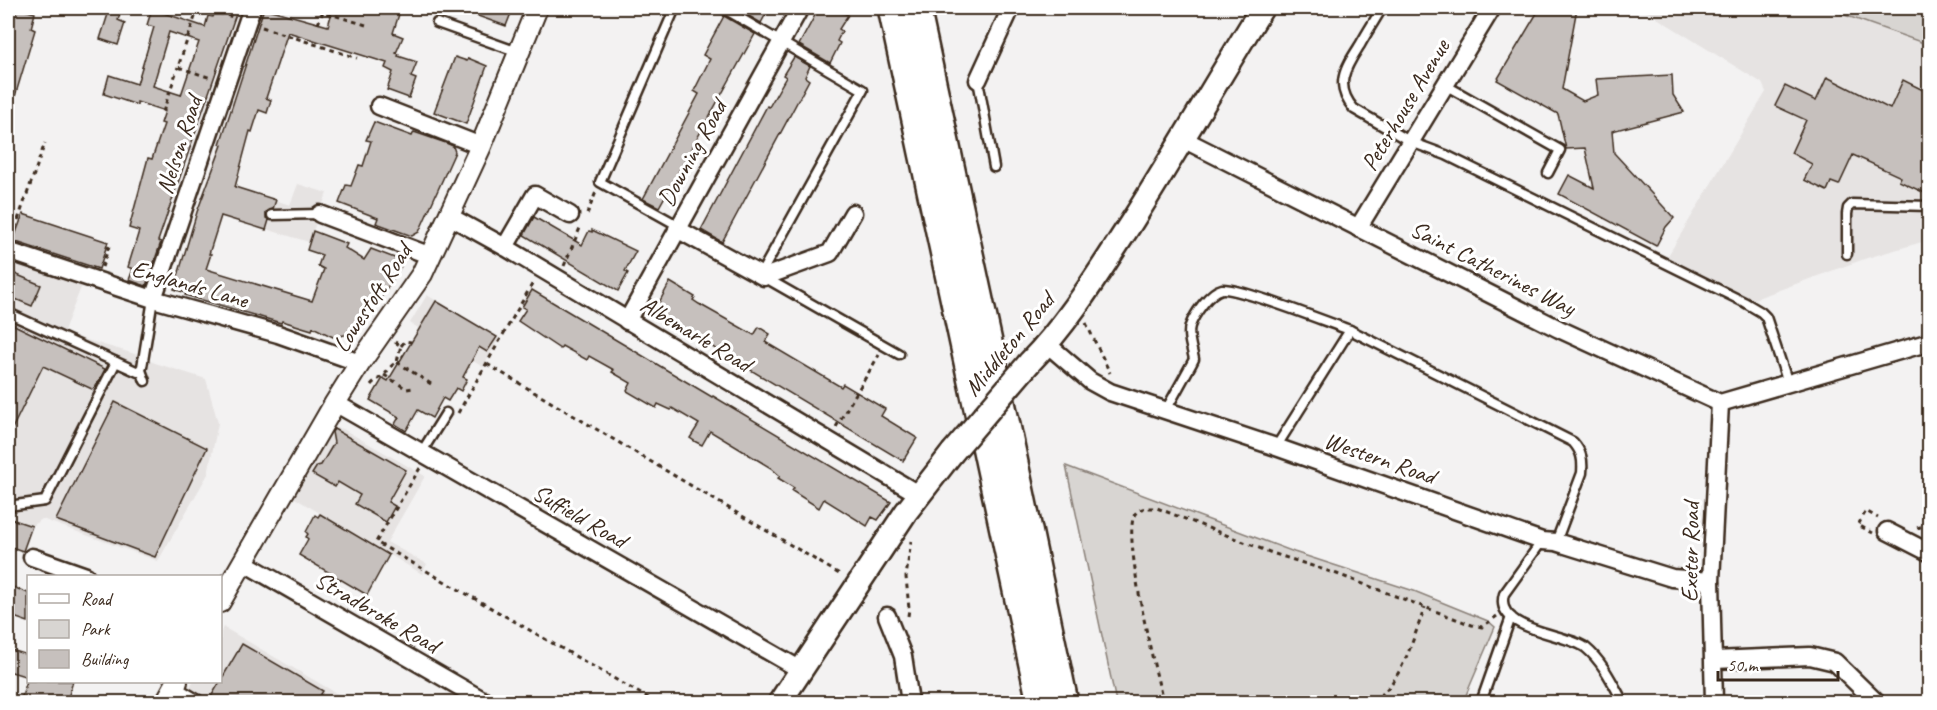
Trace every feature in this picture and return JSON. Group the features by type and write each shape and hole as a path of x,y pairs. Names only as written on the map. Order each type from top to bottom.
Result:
{"highway":[{"path":"892,8 1041,702"},
{"path":"916,8 1064,702"}],"main road":[{"name":"Middleton Road","path":"780,702 918,494 1047,344 1096,278 1262,8"}],"street":[{"name":"Lowestoft Road","path":"222,599 335,403 422,274 481,146 537,8"},
{"name":"Downing Road","path":"627,321 800,8"},
{"path":"978,80 1011,8"},
{"name":"Peterhouse Avenue","path":"1358,228 1492,8"},
{"name":"Nelson Road","path":"153,299 249,15"},
{"path":"379,106 481,146"},
{"name":"Saint Catherines Way","path":"1183,139 1559,329 1719,403"},
{"path":"505,248 535,195 570,215"},
{"path":"678,228 764,277 830,253 853,213"},
{"path":"320,214 430,256"},
{"name":"Albemarle Road","path":"449,216 918,494"},
{"name":"Englands Lane","path":"8,251 153,299 278,334 360,363"},
{"path":"1719,403 1929,342"},
{"name":"Western Road","path":"1047,344 1090,381 1110,392 1549,541 1672,578 1711,581"},
{"name":"Suffield Road","path":"335,403 801,670"},
{"name":"Exeter Road","path":"1714,702 1711,581 1719,403"},
{"path":"1882,529 1928,538"},
{"path":"32,557 53,571 79,575"},
{"name":"Stradbroke Road","path":"243,562 486,702"},
{"path":"888,616 903,656 910,702"},
{"path":"1714,660 1810,656 1835,662 1876,702"}],"lane":[{"path":"675,8 600,182 678,228"},
{"path":"723,8 863,90 764,268 764,277 899,354"},
{"path":"1382,8 1345,69 1342,81 1344,93 1354,109 1411,142 1446,155 1734,296 1761,312 1772,332 1788,383"},
{"path":"437,23 518,52"},
{"path":"978,80 994,167"},
{"path":"1445,85 1560,150 1548,173"},
{"path":"1846,254 1847,214 1852,204 1929,206"},
{"path":"272,215 320,214"},
{"path":"1166,410 1192,363 1190,327 1205,301 1223,289 1237,291 1350,330 1573,442 1580,450 1583,461 1582,473 1549,541 1504,594 1503,610 1525,626 1583,646 1602,665 1623,702"},
{"path":"146,381 141,370 153,299"},
{"path":"8,313 138,372 141,370"},
{"path":"1276,447 1350,330"},
{"path":"8,506 45,501 116,362"},
{"path":"424,454 446,413"},
{"path":"1481,702 1511,617"},
{"path":"173,690 202,702"}],"path":[{"path":"163,112 199,8 249,15 357,58"},
{"path":"310,8 366,25"},
{"path":"318,24 323,12"},
{"path":"178,67 225,82"},
{"path":"8,251 45,143"},
{"path":"454,421 487,364 548,274 564,265 600,182"},
{"path":"98,282 109,246"},
{"path":"1086,323 1113,380"},
{"path":"377,389 370,385 396,362 405,341 411,342"},
{"path":"396,343 401,346"},
{"path":"828,441 884,346"},
{"path":"396,362 431,384"},
{"path":"487,364 858,584"},
{"path":"384,375 407,389 414,388"},
{"path":"424,454 376,542 655,702"},
{"path":"1163,702 1143,612 1131,538 1135,514 1141,509 1157,508 1272,553 1472,625 1482,627 1503,610"},
{"path":"1866,511 1882,529 1858,525 1866,511"},
{"path":"908,616 906,577 912,536"},
{"path":"1373,702 1391,686 1398,676 1425,608"}],"shaded area":[{"path":"1641,8 1825,8 1929,45 1929,240 1867,258 1749,301 1666,259 1766,92 1762,83"},
{"path":"298,184 327,193 309,242 233,219 242,189 290,205"},
{"path":"8,260 82,285 63,333 135,354 155,363 206,379 218,423 208,474 158,561 42,519 32,526 8,516"},
{"path":"427,295 499,338 483,367 410,323"},
{"path":"333,427 343,429 425,476 387,542 427,564 422,574 293,497"},
{"path":"223,627 343,697 340,702 188,702 183,700 192,683 222,683"}],"green space":[{"path":"1825,8 1929,8 1929,45"},
{"path":"1066,466 1294,552 1414,591 1488,621 1495,627 1463,702 1116,702"}],"building":[{"path":"17,8 35,13 31,28 35,30 10,113 8,112 8,39"},
{"path":"110,8 122,8 118,20 125,23 118,45 100,39"},
{"path":"216,8 238,8 158,241 161,242 146,286 129,280 133,269 128,267 139,231 129,228 148,158 152,159 164,124 161,123 165,111 104,94 109,75 137,84 154,27 147,25 152,9 205,27 208,16 213,17","holes":["169,32 199,42 181,95 153,86"]},
{"path":"264,8 328,26 333,8 401,8 393,33 403,37 396,53 399,54 398,56 417,62 411,77 416,79 409,98 387,90 393,72 385,68 387,63 288,32 266,98 271,100 267,113 259,110 252,132 250,131 235,187 276,200 273,209 266,212 266,218 269,220 266,230 221,216 209,254 211,254 206,269 312,301 324,269 318,266 322,255 307,250 313,231 347,244 345,248 364,260 371,249 400,260 401,266 364,325 351,334 333,337 313,327 312,330 282,321 281,323 185,295 186,293 174,289"},
{"path":"458,8 513,8 506,26"},
{"path":"735,8 769,8 761,23"},
{"path":"819,8 833,8 848,15 839,29 842,31 837,41 840,43 830,63 799,45"},
{"path":"1540,8 1577,8 1562,89 1583,101 1598,95 1596,79 1672,75 1673,95 1684,112 1612,131 1614,153 1674,218 1666,227 1656,246 1559,194 1569,175 1594,188 1585,148 1566,149 1558,114 1497,80"},
{"path":"724,16 755,34 659,207 643,199 699,94 694,91 710,59 703,55"},
{"path":"455,57 467,61 468,58 487,66 466,124 434,112"},
{"path":"794,57 810,66 805,77 809,80 722,242 701,230 767,106 769,107 786,77 783,75"},
{"path":"1827,77 1890,109 1903,80 1929,93 1929,195 1899,181 1901,177 1853,155 1839,185 1831,182 1827,191 1804,180 1812,164 1791,153 1806,120 1775,106 1785,86 1816,101"},
{"path":"374,122 412,136 414,132 446,143 453,146 455,152 419,232 412,236 376,223 378,218 339,203 346,185 351,186 359,165 363,166 371,141 366,140"},
{"path":"23,214 108,242 99,269 13,241"},
{"path":"534,217 582,245 589,231 592,232 592,230 636,251 625,271 628,273 618,291 524,235"},
{"path":"8,271 41,285 32,306 8,296"},
{"path":"670,282 695,297 693,300 699,304 754,335 759,327 770,334 765,342 841,387 843,384 885,409 881,416 917,438 903,461 654,312"},
{"path":"532,290 891,502 878,520 872,517 867,526 824,499 819,508 792,491 794,488 778,478 780,476 771,468 710,431 702,445 696,442 690,438 699,424 672,408 671,410 658,404 656,408 627,391 631,383 612,372 614,370 589,356 587,360 562,346 560,349 518,321 526,309 522,307"},
{"path":"436,301 497,337 487,352 479,347 463,377 467,379 461,391 456,388 448,401 443,398 432,418 418,410 406,431 395,424 399,417 370,400 383,378 388,381"},
{"path":"8,322 105,369 94,390 43,366 8,437"},
{"path":"115,402 207,448 155,557 56,520"},
{"path":"334,429 406,470 388,502 395,506 386,522 355,504 360,495 338,482 335,487 312,474 317,466 321,465 334,443 332,432"},
{"path":"320,514 389,555 367,595 299,555 308,539 306,532 315,515 318,517"},
{"path":"8,518 32,526 23,551 8,546"},
{"path":"8,585 27,593 27,622 8,615"},
{"path":"242,644 323,691 316,702 208,702 219,683 222,683 222,678"},
{"path":"8,649 27,655 27,677 8,671"},
{"path":"27,681 27,683 72,683 67,702 20,702"}]}
